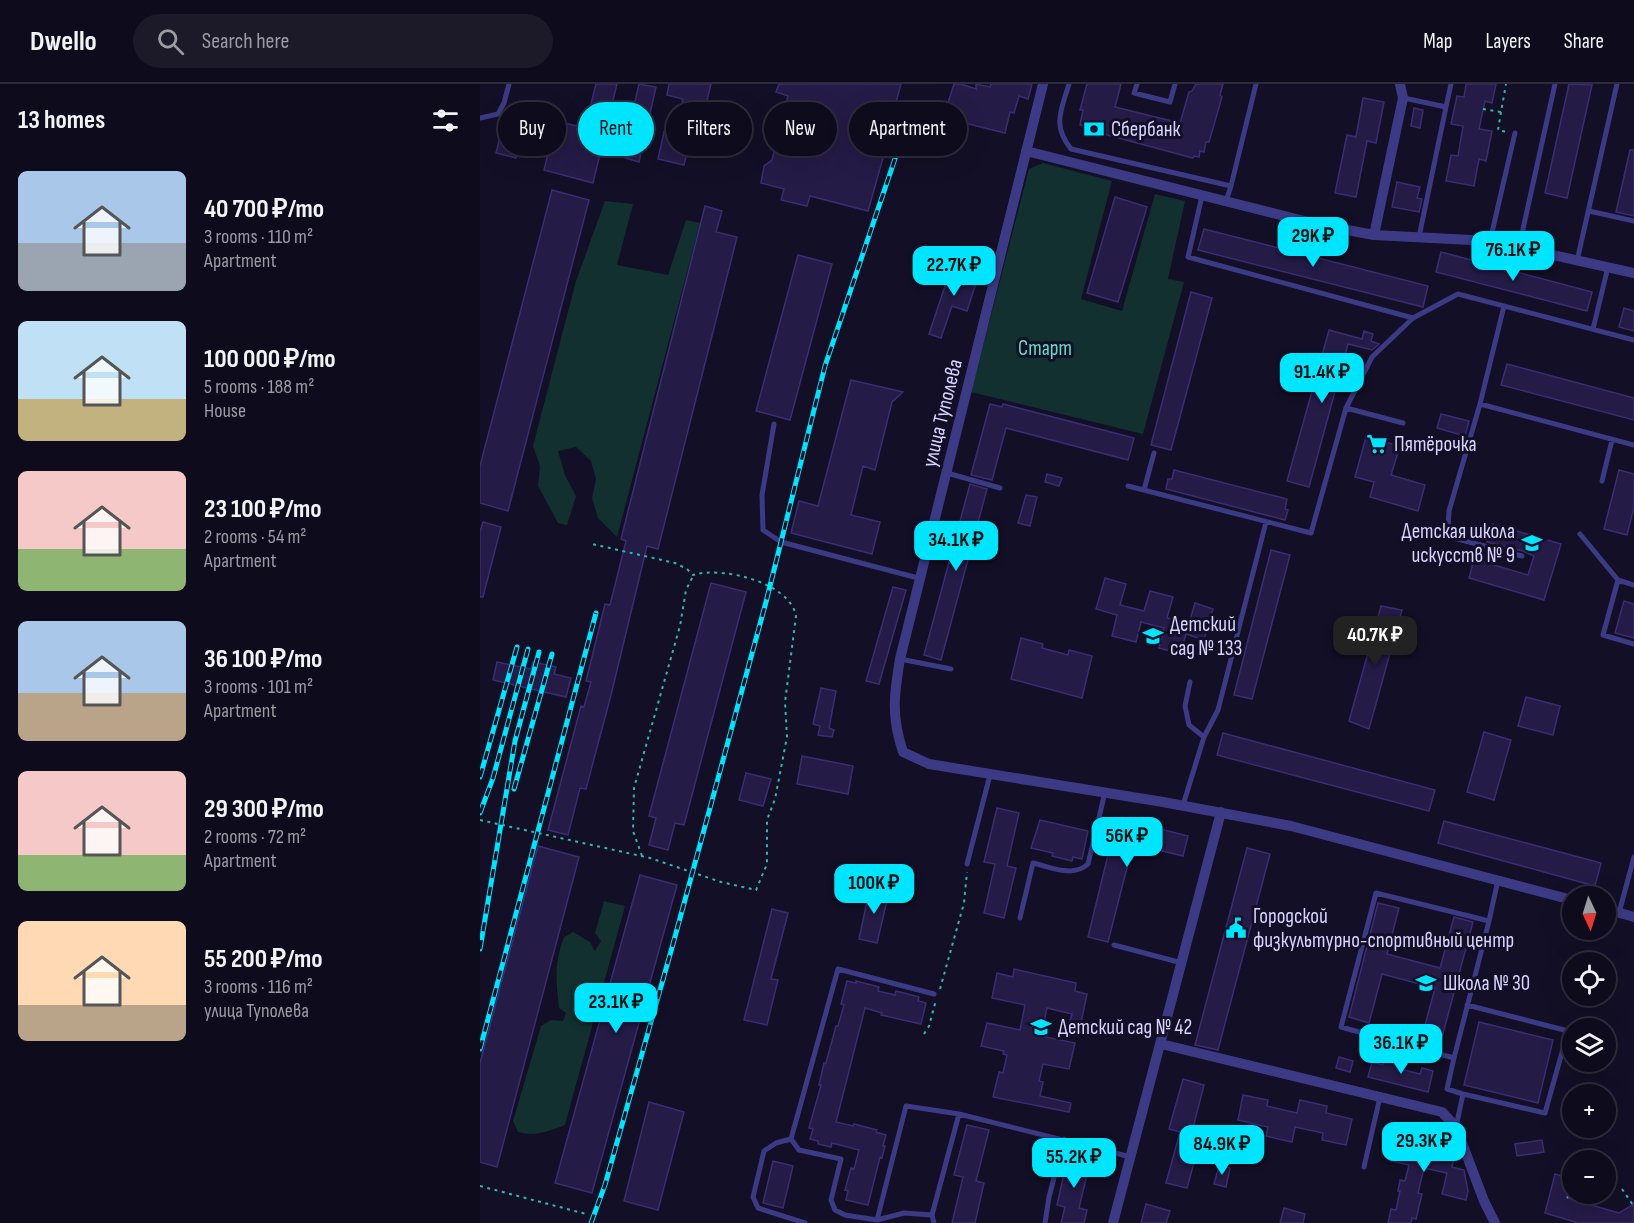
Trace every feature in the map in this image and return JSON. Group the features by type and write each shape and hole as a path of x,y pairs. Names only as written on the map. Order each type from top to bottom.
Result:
{"street":[{"name":"улица Туполева","path":"990,775 929,764 903,752 896,729 894,694 918,578 947,473 1043,84"},
{"path":"1374,235 1403,98 1400,84"},
{"path":"1026,151 1320,225 1374,235 1490,241 1634,273"},
{"path":"990,775 1183,805 1291,826 1562,897"},
{"path":"1113,1223 1221,812"},
{"path":"1616,912 1634,917"},
{"path":"1161,1044 1442,1112 1456,1127 1475,1179 1495,1223"}],"lane":[{"path":"480,118 498,114 504,103 509,84"},
{"path":"1069,84 1059,125 1062,138 1071,149 1231,186"},
{"path":"1137,84 1134,93 1170,102 1175,84"},
{"path":"1226,202 1256,84"},
{"path":"1419,237 1451,84"},
{"path":"1519,247 1555,84"},
{"path":"1577,261 1617,84"},
{"path":"1403,98 1446,107"},
{"path":"1490,241 1515,134"},
{"path":"1202,196 1188,257 1413,318"},
{"path":"1589,211 1634,221"},
{"path":"1593,329 1608,267"},
{"path":"1128,486 1311,533 1346,408 1372,357 1413,318 1458,294 1634,340"},
{"path":"1504,306 1480,404 1452,502 1448,529 1454,538 1522,556"},
{"path":"1480,404 1634,446"},
{"path":"1346,408 1403,423"},
{"path":"774,424 762,495 763,530 781,542 918,578"},
{"path":"1602,481 1612,440"},
{"path":"1144,490 1154,453"},
{"path":"947,473 1000,488"},
{"path":"1183,805 1204,737 1218,710 1266,522"},
{"path":"1580,534 1618,580 1634,585"},
{"path":"1618,580 1603,635 1634,644"},
{"path":"900,659 951,669"},
{"path":"1190,682 1185,706 1189,725 1204,737"},
{"path":"967,864 990,775"},
{"path":"1020,918 1033,863 1074,872 1082,870 1088,864 1105,792"},
{"path":"1619,913 1634,858"},
{"path":"1467,1005 1568,1031 1545,1113 1447,1089 1467,1005 1489,921 1498,880"},
{"path":"1454,1058 1341,1027 1376,893 1489,921"},
{"path":"1114,945 1182,963"},
{"path":"791,1139 838,969 934,994"},
{"path":"1456,1127 1463,1094"},
{"path":"1364,1167 1380,1097"},
{"path":"877,1220 906,1106 958,1114 1131,1157"},
{"path":"934,1223 932,1215 958,1114"},
{"path":"791,1139 799,1150 841,1159 831,1200 835,1210 845,1215 877,1220 904,1213 932,1215"},
{"path":"791,1139 776,1143 764,1151 753,1197 758,1208 805,1223"},
{"path":"1045,1223 1048,1197 1064,1139"}],"path":[{"path":"1506,84 1498,130 1515,134"},
{"path":"1483,109 1501,112"},
{"path":"592,544 675,563 693,575"},
{"path":"480,820 642,856 722,882 756,890 767,864 767,820 774,799 787,737 785,702 796,616 794,608 779,591 753,580 712,572 693,575"},
{"path":"642,856 633,831 634,788 680,626 686,590 693,575"},
{"path":"924,1034 929,1026 964,903 967,864"},
{"path":"480,1186 586,1214"},
{"path":"1622,1189 1633,1205"}],"green space":[{"name":"Старт","path":"1043,163 1112,181 1081,299 1122,311 1155,194 1185,201 1168,279 1184,282 1143,434 971,392 1029,169"},
{"path":"605,201 633,204 617,265 668,275 686,220 700,223 617,537 598,518 592,498 596,479 591,461 576,447 558,451 565,475 576,496 567,525 558,523 538,486 540,466 533,446 576,281"},
{"path":"604,901 625,906 565,1125 537,1134 518,1132 513,1121 541,1026 551,1020 563,1021 566,1013 559,1008 557,981 557,964 564,937 573,932 590,942 595,951 601,941 595,933"}],"building":[{"path":"596,84 617,84 613,102 592,102"},
{"path":"639,84 656,87 653,102 635,102"},
{"path":"669,84 711,84 707,102 682,102 683,99 667,95"},
{"path":"779,84 901,84 896,102 849,102 849,156 884,156 868,211 810,196 807,206 781,200 784,189 761,183 764,166 772,160 773,156 837,156 837,102 786,102 788,96 776,92"},
{"path":"954,84 976,89 976,84 990,87 991,84 1032,84 1028,99 1019,96 1014,113 1010,112 1005,133 967,124 967,102 948,102"},
{"path":"1087,84 1121,84 1115,107 1180,123 1189,92 1196,84 1223,84 1220,95 1222,97 1209,142 1206,142 1204,152 1200,151 1199,157 1194,156 1193,158 1085,129 1086,127 1080,125 1083,110 1080,110"},
{"path":"1466,84 1496,84 1492,103 1485,101 1479,129 1492,131 1486,161 1479,159 1474,186 1446,181 1451,155 1458,156 1463,126 1451,124 1457,96 1464,97"},
{"path":"1569,84 1592,85 1567,198 1545,193"},
{"path":"1363,98 1384,102 1376,143 1367,141 1356,197 1335,193 1347,135 1356,137"},
{"path":"1414,108 1423,110 1420,128 1411,126"},
{"path":"566,123 578,126 578,156 600,156 593,183 544,170 547,156 566,156"},
{"path":"664,132 666,133 666,156 686,156 684,165 658,159"},
{"path":"1630,150 1634,150 1634,216 1616,212"},
{"path":"622,156 640,156 639,162"},
{"path":"1397,182 1420,187 1417,198 1422,199 1419,212 1392,207"},
{"path":"552,190 589,200 508,511 480,503 480,466"},
{"path":"1115,197 1147,207 1118,302 1087,293"},
{"path":"705,206 722,211 716,232 737,237 658,549 647,546 586,789 580,788 568,835 548,830 581,706 584,707 591,682 586,681 605,604 610,605 626,541 621,539"},
{"path":"1204,229 1428,286 1423,307 1198,250"},
{"path":"1441,252 1592,292 1587,311 1436,272"},
{"path":"798,255 832,264 790,420 756,411"},
{"path":"952,265 979,274 967,311 952,306 941,338 929,334"},
{"path":"1191,292 1212,298 1171,450 1151,445"},
{"path":"1624,308 1634,311 1634,331 1619,327"},
{"path":"1329,330 1362,339 1364,331 1373,334 1371,341 1379,344 1372,350 1348,344 1309,487 1287,481"},
{"path":"1507,364 1634,398 1634,420 1501,385"},
{"path":"851,380 903,392 892,402 875,470 863,466 851,515 880,522 872,554 791,533 799,501 818,506"},
{"path":"990,404 1002,407 1003,404 1134,438 1128,460 1006,428 992,480 971,475"},
{"path":"1441,414 1469,421 1465,436 1437,428"},
{"path":"1366,437 1400,446 1391,475 1425,485 1418,511 1370,497 1374,482 1355,477"},
{"path":"1174,470 1287,499 1285,509 1288,510 1285,520 1166,489 1168,479 1172,479"},
{"path":"1619,470 1634,474 1634,507 1627,535 1604,529"},
{"path":"1047,474 1062,478 1059,486 1045,482"},
{"path":"970,484 987,489 941,660 924,655"},
{"path":"1026,495 1037,497 1030,526 1018,523"},
{"path":"483,522 501,527 483,597 480,597 480,532"},
{"path":"1493,524 1561,544 1544,600 1469,578 1474,559 1528,575 1534,556 1487,542"},
{"path":"1271,550 1290,555 1252,699 1234,695"},
{"path":"1105,578 1126,584 1120,605 1144,611 1150,591 1173,597 1167,618 1189,623 1195,603 1213,609 1204,640 1186,634 1180,654 1159,648 1164,628 1141,622 1136,642 1112,636 1117,615 1096,609"},
{"path":"711,583 746,592 684,825 675,823 668,850 649,845 656,818 649,816"},
{"path":"893,587 906,590 879,684 866,681"},
{"path":"1624,601 1634,604 1634,638 1615,633"},
{"path":"1381,606 1402,610 1369,729 1349,721"},
{"path":"1021,638 1043,644 1042,648 1068,655 1069,650 1092,656 1082,698 1011,679"},
{"path":"497,662 531,669 533,662 556,667 554,674 571,678 566,697 493,680"},
{"path":"821,688 836,691 829,728 834,730 832,737 818,735 820,726 813,724"},
{"path":"1526,697 1560,706 1553,735 1518,726"},
{"path":"1484,732 1511,740 1494,800 1467,792"},
{"path":"1223,733 1435,790 1429,811 1217,755"},
{"path":"802,756 853,766 848,794 797,784"},
{"path":"746,773 771,779 763,806 739,800"},
{"path":"997,808 1019,813 1007,866 1016,868 1004,918 984,913 995,864 984,862"},
{"path":"1117,818 1188,836 1183,856 1133,844 1108,942 1088,937"},
{"path":"1040,820 1088,831 1082,859 1073,857 1072,861 1052,856 1053,853 1031,848"},
{"path":"1444,821 1601,863 1595,886 1438,843"},
{"path":"538,846 579,857 497,1167 480,1162 480,1063"},
{"path":"1247,848 1270,854 1218,1050 1195,1045"},
{"path":"640,875 677,885 592,1193 555,1183"},
{"path":"870,887 889,892 877,943 859,939"},
{"path":"1378,903 1399,908 1387,954 1440,968 1454,917 1473,922 1441,1041 1422,1036 1435,988 1382,974 1369,1023 1349,1017"},
{"path":"772,909 788,913 771,979 778,980 767,1025 744,1020"},
{"path":"1014,969 1076,983 1075,991 1087,994 1081,1023 1070,1021 1072,1014 1047,1008 1041,1036 1075,1043 1069,1069 1043,1064 1039,1081 1043,1082 1040,1096 1071,1103 1069,1112 993,1097 999,1072 1003,1073 1007,1055 1003,1054 1004,1051 981,1046 987,1023 1020,1030 1025,1005 992,998 997,973 1013,977"},
{"path":"847,981 879,987 878,991 895,995 896,991 919,997 918,1001 926,1003 921,1024 881,1015 882,1013 865,1008 836,1122 853,1126 854,1124 877,1130 876,1132 886,1135 882,1158 880,1157 868,1205 846,1200 848,1191 845,1190 859,1150 832,1143 831,1147 818,1144 818,1141 810,1139 813,1129 809,1128 821,1085 819,1085 824,1063 826,1063 844,1005 841,1004"},
{"path":"1479,1022 1553,1040 1538,1103 1464,1085"},
{"path":"1339,1057 1353,1061 1350,1072 1336,1068"},
{"path":"1384,1058 1401,1063 1400,1069 1420,1074 1422,1068 1433,1071 1428,1092 1368,1077 1372,1062 1383,1065"},
{"path":"1183,1079 1204,1085 1192,1132 1202,1134 1187,1188 1166,1183 1180,1132 1169,1129"},
{"path":"1243,1095 1268,1100 1267,1106 1297,1113 1300,1100 1327,1106 1326,1113 1352,1119 1346,1145 1322,1140 1323,1133 1295,1127 1292,1142 1266,1136 1268,1127 1238,1120"},
{"path":"649,1102 684,1112 658,1210 624,1201"},
{"path":"967,1125 989,1130 976,1181 984,1183 975,1223 952,1223 963,1177 954,1175"},
{"path":"1408,1132 1447,1141 1446,1147 1456,1149 1452,1167 1464,1170 1468,1191 1466,1200 1442,1194 1447,1173 1424,1168 1418,1193 1422,1194 1416,1219 1412,1218 1411,1223 1388,1223 1391,1209 1396,1210 1400,1180 1405,1181 1409,1165 1391,1161 1391,1157 1396,1135 1407,1138"},
{"path":"1542,1140 1544,1152 1517,1156 1515,1144"},
{"path":"1069,1152 1091,1158 1079,1208 1087,1210 1084,1223 1061,1223 1065,1207 1057,1205"},
{"path":"773,1161 793,1166 783,1208 763,1203"},
{"path":"1219,1166 1230,1168 1226,1187 1214,1184"},
{"path":"1555,1174 1562,1176 1562,1204 1588,1204 1619,1213 1634,1204 1634,1223 1578,1223 1545,1213"},
{"path":"1146,1204 1170,1211 1166,1223 1141,1223"},
{"path":"1284,1208 1305,1214 1303,1223 1280,1223"}],"railway":[{"path":"591,1223 605,1185 673,944 766,602 825,366 896,156"},
{"path":"480,1049 596,613"},
{"path":"480,777 517,647"},
{"path":"480,813 493,778 528,649"},
{"path":"480,949 515,741 539,652"},
{"path":"514,789 552,654"}],"place":[{"name":"Сбербанк","path":"1094,129"},
{"name":"Пятёрочка","path":"1377,444"},
{"name":"Детская школа искусств № 9","path":"1532,543"},
{"name":"Детский сад № 133","path":"1153,636"},
{"name":"Городской физкультурно-спортивный центр","path":"1236,928"},
{"name":"Школа № 30","path":"1426,983"},
{"name":"Детский сад № 42","path":"1041,1027"}]}
